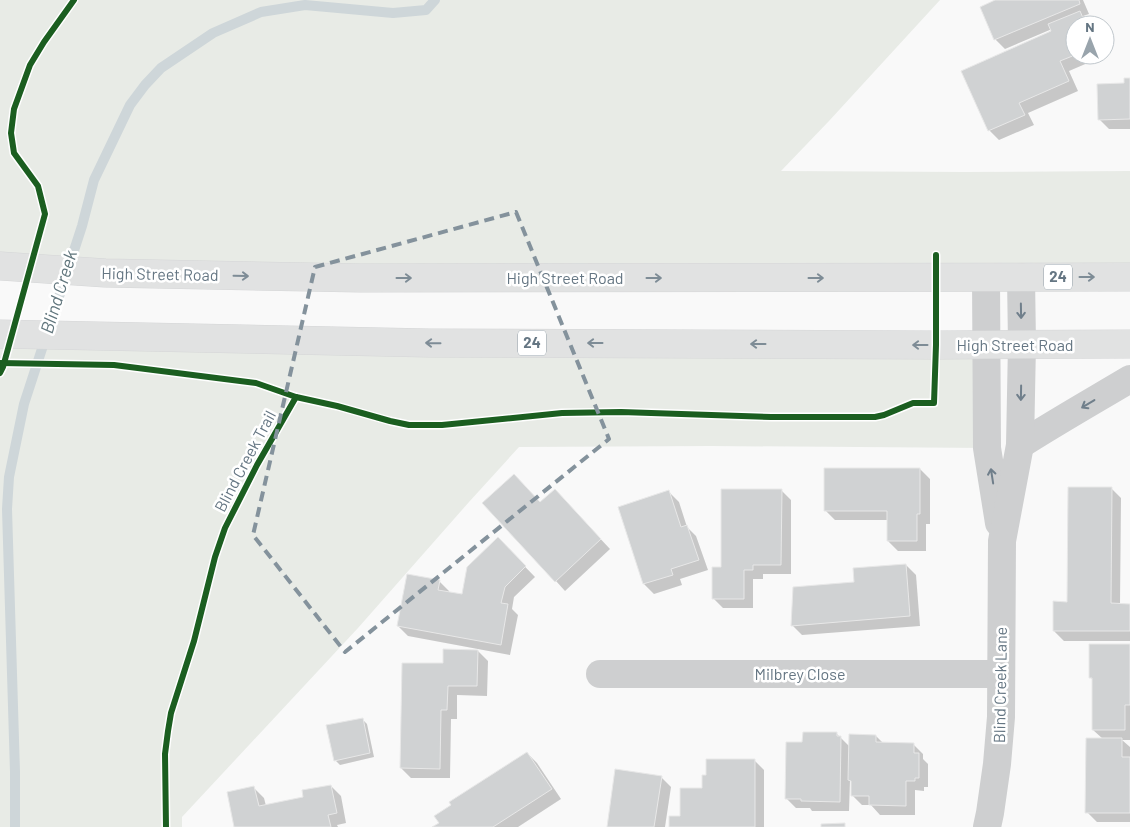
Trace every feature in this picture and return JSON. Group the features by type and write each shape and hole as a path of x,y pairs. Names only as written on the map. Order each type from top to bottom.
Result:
{"main road":[{"name":"High Street Road","path":"3,267 105,273 360,278 1130,277"},
{"name":"High Street Road","path":"0,334 439,343 1130,344"}],"street":[{"name":"Blind Creek Lane","path":"987,827 997,764 1001,717 1002,541 1020,445 1021,277"},
{"name":"Blind Creek Lane","path":"986,278 987,448 1002,541"},
{"path":"1020,445 1130,379"},
{"name":"Milbrey Close","path":"600,674 1000,674"}],"highlighted area":[{"path":"516,212 609,439 345,652 253,535 315,267"}],"shaded area":[{"path":"0,0 940,0 781,171 1130,171 1130,277 0,266"},
{"path":"0,334 986,344 987,448 519,447 358,628 182,817 182,827 0,827"}],"building":[{"path":"995,0 1079,0 1080,4 994,40 980,7"},
{"path":"1080,11 1082,15 1070,15"},
{"path":"1065,17 1065,59 1060,61 1069,81 1019,103 1025,115 988,131 961,71 1051,31 1048,24"},
{"path":"1124,78 1130,78 1130,119 1098,120 1097,84 1124,83"},
{"path":"824,468 920,468 920,514 917,514 917,541 887,541 887,511 824,511"},
{"path":"514,474 540,502 555,489 601,539 555,582 482,503"},
{"path":"1068,487 1112,487 1111,603 1130,604 1130,631 1053,631 1053,601 1067,602"},
{"path":"721,489 782,489 781,565 753,565 753,570 744,570 744,599 712,599 712,567 721,567"},
{"path":"669,490 681,527 687,525 699,560 671,569 673,575 643,584 618,507"},
{"path":"498,537 526,566 505,587 501,603 508,604 501,645 397,626 407,574 440,580 438,590 462,594 467,567"},
{"path":"906,564 910,616 791,626 793,587 854,582 853,568"},
{"path":"1089,644 1130,644 1130,705 1125,705 1125,730 1092,730 1092,678 1089,678"},
{"path":"443,649 478,650 477,686 448,686 447,710 441,710 440,769 400,768 402,663 443,663"},
{"path":"363,718 370,753 334,761 326,725"},
{"path":"803,732 837,732 837,736 841,736 840,802 785,799 786,742 802,742"},
{"path":"849,734 876,735 876,742 914,743 914,753 919,753 919,778 915,778 915,781 906,781 906,806 869,805 869,796 851,796 851,781 848,780"},
{"path":"1086,738 1122,738 1122,757 1130,757 1130,813 1085,813"},
{"path":"527,752 552,789 493,827 432,827 439,823 434,816 451,805 449,802"},
{"path":"706,759 755,759 755,827 669,827 669,816 680,816 680,788 702,788 702,775 706,775"},
{"path":"615,769 662,776 654,827 607,827"},
{"path":"331,785 337,813 328,815 331,827 234,827 227,792 254,786 259,806 303,797 302,790"},
{"path":"845,823 845,827 821,827 821,824"}],"waterway":[{"name":"Blind Creek","path":"15,827 7,509 9,477 24,404 82,226 94,180 130,105 161,68 213,33 261,12 305,5 393,13 426,10 435,0"}],"cycle path":[{"path":"0,373 45,214 38,186 14,153 11,133 14,109 30,65 74,0"},
{"path":"296,397 409,425 442,425 562,413 621,412 771,417 875,417 913,403 934,403 936,255"},
{"name":"Blind Creek Trail","path":"0,363 114,365 256,383 296,397 257,465 225,528 215,557 194,641 171,713 165,754 166,827"}]}
